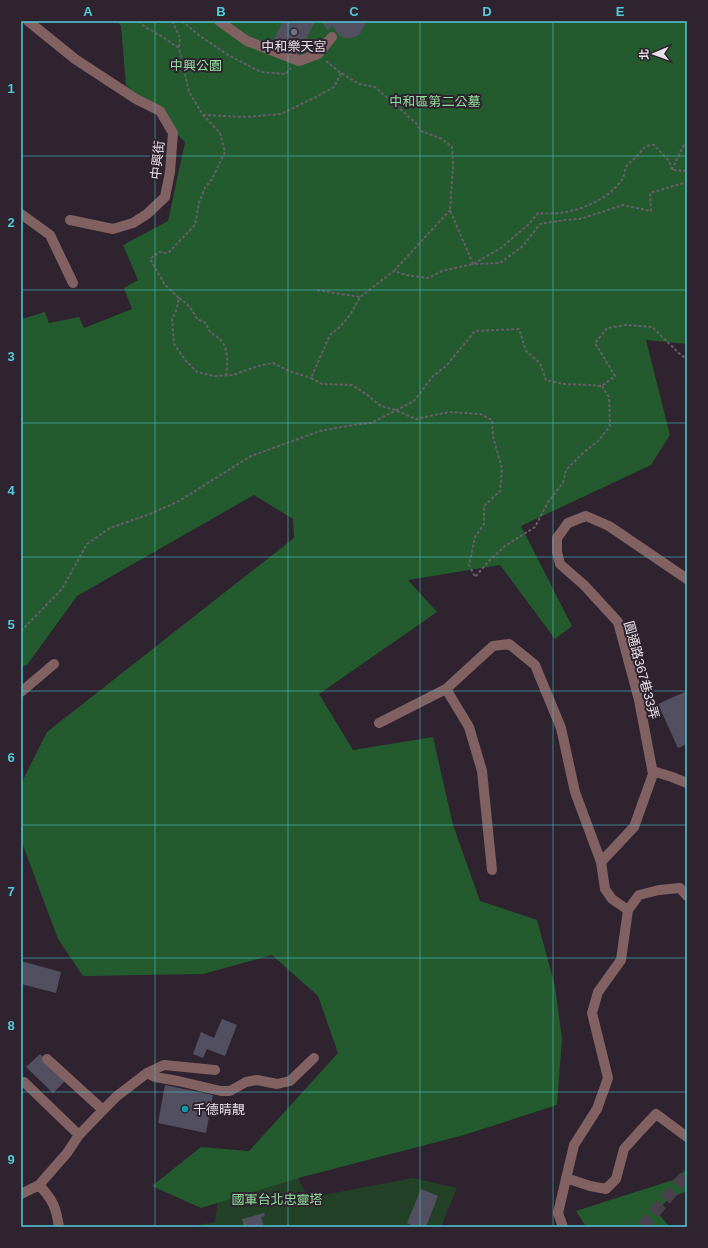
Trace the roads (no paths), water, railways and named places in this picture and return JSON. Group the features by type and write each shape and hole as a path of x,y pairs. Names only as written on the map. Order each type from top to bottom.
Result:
{"street":[{"name":"中興街","path":"28,21 75,59 136,99 160,111 173,133 170,172 165,197 147,214 133,223 114,229 70,220"},
{"path":"219,21 247,41 299,61 318,54 332,37"},
{"path":"21,214 50,235 73,283"},
{"name":"圓通路367巷33弄","path":"601,862 634,828 653,772 639,700 618,622 584,585 560,564 556,538 568,524 586,516 609,526 687,579"},
{"path":"379,723 446,689 493,646 509,644 535,665 561,728 575,792 601,862 605,889 612,899 628,910"},
{"path":"21,692 54,664"},
{"path":"446,689 469,727 482,771 492,870"},
{"path":"653,772 687,783"},
{"path":"563,1227 558,1213 574,1145 597,1109 608,1078 592,1013 598,992 621,960 628,910 639,895 659,890 680,888 687,896"},
{"path":"147,1074 221,1091 230,1091 246,1082 251,1081 257,1080 277,1084 290,1081 314,1058"},
{"path":"46,1059 103,1110"},
{"path":"21,1194 39,1185 67,1153 79,1135 103,1110 117,1096 147,1074 164,1065 215,1070"},
{"path":"24,1082 79,1135"},
{"path":"566,1178 590,1186 606,1189 616,1179 624,1149 656,1114 687,1137"},
{"path":"39,1185 50,1197 57,1211 59,1227"}],"tunnel":[{"path":"642,1227 687,1174"}],"place":[{"name":"中和樂天宮","path":"294,32"},
{"name":"千德晴靚","path":"185,1109"}],"park label":[{"name":"中興公園","path":"196,65"},
{"name":"中和區第二公墓","path":"435,101"},
{"name":"國軍台北忠靈塔","path":"277,1199"}]}
